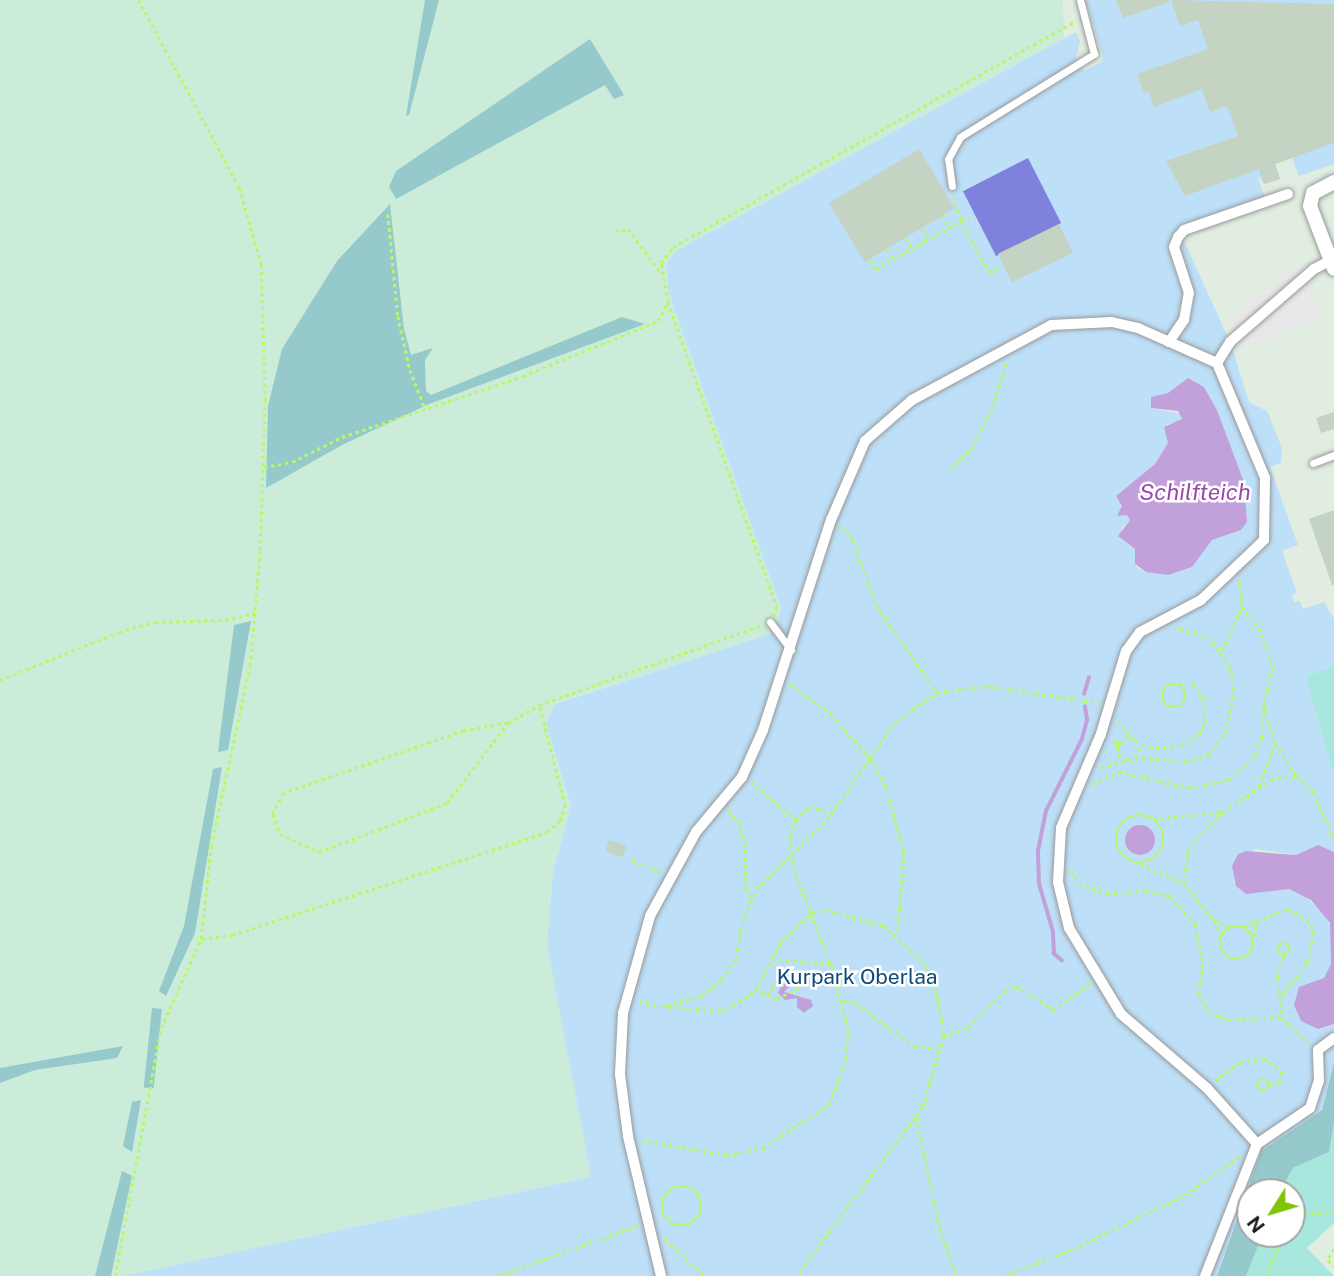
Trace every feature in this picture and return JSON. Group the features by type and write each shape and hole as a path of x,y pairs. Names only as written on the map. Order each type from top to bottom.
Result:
{"street":[{"path":"1217,363 1230,342 1314,269 1332,265 1310,206 1313,193 1334,182"},
{"path":"1169,342 1184,320 1189,293 1174,247 1178,237 1184,230 1288,194"},
{"path":"661,1276 628,1136 620,1074 626,999 650,916 668,876 742,777 782,680 831,520 865,441 912,400 1024,336 1051,324 1092,319 1138,328 1217,363 1265,478 1264,540 1247,560 1201,600 1140,632 1126,651 1101,734 1061,828 1058,881 1069,928 1096,978 1121,1014 1207,1088 1257,1144"},
{"path":"1205,1276 1257,1144 1310,1108 1319,1081 1318,1050 1334,1038"}],"lane":[{"path":"952,186 948,159 960,137 1094,54 1080,0"},
{"path":"1313,463 1334,455"},
{"path":"770,622 791,650"}],"path":[{"path":"115,1276 161,1028 201,939 211,846 235,747 255,613 263,468 266,335 261,265 239,188 138,0"},
{"path":"509,723 464,731 284,793 273,814 280,834 319,852 447,803 509,723 538,705 770,622 777,607 668,302 661,263 673,247 1060,33 1084,15"},
{"path":"952,186 961,221 990,272 999,268"},
{"path":"870,260 875,270 974,214"},
{"path":"388,215 398,316 410,370 425,408"},
{"path":"943,215 950,227"},
{"path":"922,228 928,240"},
{"path":"615,231 628,229 662,275"},
{"path":"906,238 912,249"},
{"path":"887,249 893,259"},
{"path":"263,468 292,462 342,437 643,328 658,321 668,302"},
{"path":"951,469 970,450 990,414 1012,355"},
{"path":"831,520 850,533 867,590 937,692"},
{"path":"1072,799 1113,773 1190,788 1230,780 1245,769 1256,751 1273,667 1259,628 1242,606 1238,586 1247,560"},
{"path":"1221,652 1242,606"},
{"path":"0,680 131,628 255,613"},
{"path":"1081,777 1120,759 1192,761 1217,747 1232,715 1234,691 1230,668 1221,652 1200,636 1155,625"},
{"path":"782,680 817,699 871,759 894,806 902,839 905,876 898,934"},
{"path":"661,1006 702,996 722,979 736,958 752,900 832,813 895,722 937,692 987,687 1108,704 1130,735 1141,745 1172,748 1199,735 1205,722 1203,698 1195,685 1179,684 1167,685 1162,692 1168,706 1177,708 1185,701 1185,689 1179,684"},
{"path":"201,939 232,935 547,832 560,821 565,806 538,705"},
{"path":"1264,705 1275,743 1296,775 1314,792 1334,839"},
{"path":"1120,759 1119,745 1130,735"},
{"path":"1259,786 1275,743"},
{"path":"1135,758 1141,745"},
{"path":"1184,883 1189,847 1223,811 1259,786 1296,775"},
{"path":"742,777 760,785 796,820"},
{"path":"721,802 739,822 745,843 746,888 752,900"},
{"path":"628,1136 727,1155 762,1148 829,1104 844,1065 848,1030 842,1000 790,838 796,820 809,807 832,813"},
{"path":"1223,811 1153,819 1138,815 1119,827 1119,850 1137,863 1184,883 1214,920 1222,935 1223,952 1237,960 1252,953 1257,921"},
{"path":"1137,863 1153,859 1163,847 1163,831 1153,819"},
{"path":"1060,855 1079,883 1107,894 1145,890 1170,896 1195,924 1203,963 1199,993 1209,1012 1228,1020 1280,1017 1318,1050"},
{"path":"632,860 668,876"},
{"path":"626,999 661,1006 719,1011 755,990 781,943 812,912 825,909 870,919 898,934 925,963 938,999 944,1037 917,1116 797,1276"},
{"path":"1214,920 1233,927 1242,927 1289,909 1308,919 1314,932 1307,965 1285,988 1280,1003"},
{"path":"1222,935 1233,927"},
{"path":"1242,927 1253,936"},
{"path":"1280,1017 1276,979 1284,955"},
{"path":"772,960 831,964"},
{"path":"755,990 775,1000 779,995 805,985 801,976 784,972 767,995"},
{"path":"944,1037 968,1027 1004,990 1016,986 1054,1010 1096,978"},
{"path":"842,1000 856,1003 914,1046 941,1049"},
{"path":"1207,1088 1226,1071 1252,1058 1272,1060 1282,1072 1280,1083 1268,1086"},
{"path":"917,1116 940,1230 957,1276"},
{"path":"1003,1276 1073,1250 1185,1195 1257,1144"},
{"path":"688,1187 699,1196 702,1209 696,1221 676,1225 666,1217 665,1197 675,1188 688,1187"},
{"path":"1306,1214 1334,1212"},
{"path":"496,1276 647,1222 705,1276"},
{"path":"1266,1276 1277,1248"},
{"path":"1334,1250 1328,1260 1334,1266"}],"green space":[{"path":"0,0 1063,0 1064,39 676,251 666,264 669,294 781,608 777,632 555,703 546,723 571,806 553,872 547,945 591,1177 123,1276 0,1276"},
{"name":"Kurpark Oberlaa","path":"1085,0 1334,0 1334,164 1299,176 1292,158 1275,164 1280,179 1264,184 1257,175 1265,198 1175,236 1185,243 1230,342 1249,402 1267,411 1282,448 1281,463 1270,467 1298,545 1282,551 1297,593 1292,595 1294,602 1300,601 1303,609 1324,602 1334,619 1334,666 1305,677 1334,776 1334,852 1318,845 1296,855 1255,849 1234,881 1241,891 1289,889 1301,893 1326,915 1332,931 1331,964 1324,978 1327,1027 1334,1024 1334,1061 1322,1110 1261,1151 1251,1178 1236,1178 1236,1222 1217,1276 123,1276 591,1177 547,945 553,872 571,806 546,723 555,704 776,632 781,608 669,294 666,264 676,251 1076,32 1080,41 1076,58 1084,71 1101,62 1103,56","holes":["1188,378 1204,387 1217,410 1244,482 1247,522 1241,530 1212,540 1192,567 1175,573 1146,572 1136,567 1135,549 1122,540 1122,528 1130,520 1127,515 1120,516 1122,505 1116,496 1155,464 1168,444 1167,424 1180,422 1181,414 1151,408"]}],"shaded area":[{"path":"425,0 439,0 409,115 406,116"},
{"path":"590,39 624,95 614,99 605,85 396,199 389,187 396,171"},
{"path":"1028,158 1061,223 996,256 963,191"},
{"path":"390,204 404,329 411,355 433,348 425,360 426,391 431,395 622,317 645,324 429,404 342,445 266,488 268,406 282,349 337,261"},
{"path":"1304,267 1320,316 1258,345 1241,347 1230,329 1232,318 1253,297 1273,289 1281,275"},
{"path":"251,621 228,750 218,752 234,625"},
{"path":"1334,666 1334,776 1305,677"},
{"path":"222,767 195,933 166,996 159,991 184,926 213,769"},
{"path":"152,1008 162,1009 154,1089 144,1088"},
{"path":"123,1046 117,1058 35,1070 0,1083 0,1068"},
{"path":"1334,1061 1334,1124 1329,1152 1293,1168 1288,1178 1251,1178 1261,1151 1322,1110"},
{"path":"141,1100 132,1152 123,1146 132,1102"},
{"path":"1334,1124 1334,1223 1307,1248 1334,1276 1246,1276 1257,1248 1306,1248 1306,1178 1288,1178 1293,1168 1329,1152"},
{"path":"122,1171 132,1176 111,1276 95,1276"},
{"path":"1236,1222 1236,1248 1257,1248 1246,1276 1217,1276"}],"water":[{"name":"Schilfteich","path":"1188,378 1204,387 1217,410 1244,482 1247,522 1241,530 1212,540 1192,567 1168,575 1146,572 1135,564 1135,549 1118,536 1130,520 1127,515 1117,516 1122,506 1116,496 1155,464 1168,443 1164,427 1182,419 1178,411 1151,408 1151,397 1168,393"},
{"path":"1140,825 1151,829 1155,840 1151,851 1140,855 1129,851 1125,840 1129,829"},
{"path":"1318,845 1334,852 1334,1024 1318,1029 1301,1021 1294,1005 1299,987 1324,978 1331,964 1330,923 1311,900 1289,889 1246,894 1236,886 1232,866 1238,854 1246,851 1296,855"},
{"path":"795,981 784,992 811,1000 813,1006 804,1013 797,1007 797,998 785,1000 778,993 782,984"}],"building":[{"path":"1116,0 1169,0 1169,2 1123,18"},
{"path":"1171,0 1334,4 1334,143 1275,164 1280,179 1264,184 1259,169 1185,196 1166,161 1238,136 1227,106 1210,112 1202,89 1154,107 1149,91 1144,93 1137,74 1208,49 1198,20 1180,26"},
{"path":"919,149 955,208 865,262 829,203"},
{"path":"1059,224 1073,253 1012,283 998,254"},
{"path":"1334,412 1334,429 1321,433 1316,418"},
{"path":"1334,510 1334,585 1332,585 1309,519"},
{"path":"609,840 627,846 623,857 605,851"}],"waterway":[{"path":"1084,694 1089,678"},
{"path":"1062,961 1054,954 1053,932 1039,884 1038,851 1046,811 1082,739 1087,720 1085,707"}]}
